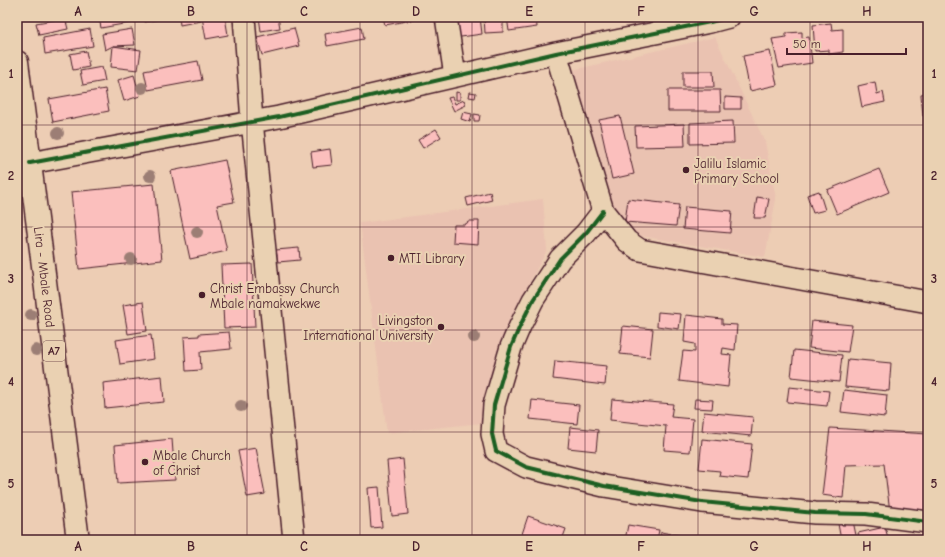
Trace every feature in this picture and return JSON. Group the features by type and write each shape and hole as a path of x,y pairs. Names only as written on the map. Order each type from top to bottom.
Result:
{"main road":[{"name":"Lira - Mbale Road","path":"17,62 78,540"}],"street":[{"path":"244,17 252,121 294,540"},
{"path":"446,17 455,76"},
{"path":"30,163 302,112 556,53 729,17"},
{"path":"556,53 603,211 627,242 640,250 928,302"},
{"path":"603,211 586,233 560,259 533,300 520,326 511,347 494,405 492,434 496,451 526,467 604,486 702,502 815,513 866,514 928,522"}],"shaded area":[{"name":"Jalilu Islamic Primary School","path":"715,37 765,142 776,199 765,257 635,235 614,208 573,70"},
{"name":"Livingston International University","path":"543,199 547,250 519,302 497,351 482,423 387,433 360,223"}],"building":[{"path":"99,17 139,17 140,21 101,28"},
{"path":"144,17 169,17 145,22"},
{"path":"179,17 200,17 201,21 180,25"},
{"path":"202,17 225,17 228,35 206,39"},
{"path":"259,17 278,17 280,28 261,31"},
{"path":"383,17 428,17 385,25"},
{"path":"451,17 480,17 482,34 454,38"},
{"path":"484,17 503,17 503,32 485,33"},
{"path":"507,17 536,17 537,27 509,31"},
{"path":"65,18 68,29 39,35 36,23"},
{"path":"831,23 832,30 843,29 843,52 829,54 829,50 815,51 813,25"},
{"path":"362,27 364,39 327,46 325,34"},
{"path":"294,28 299,46 262,55 257,37"},
{"path":"90,29 93,46 45,54 43,38"},
{"path":"132,29 135,45 113,46 105,50 102,34"},
{"path":"802,32 802,38 809,37 812,63 779,68 772,39 786,37 786,33"},
{"path":"113,46 141,50 138,70 111,67"},
{"path":"86,51 89,67 73,70 70,54"},
{"path":"770,51 777,85 750,91 743,56"},
{"path":"198,61 202,80 148,90 144,71"},
{"path":"102,67 105,81 83,85 80,71"},
{"path":"683,71 713,71 714,87 683,87"},
{"path":"134,75 140,96 124,101 118,80"},
{"path":"875,82 877,94 883,92 885,102 862,107 858,86"},
{"path":"105,89 109,111 53,122 49,99"},
{"path":"668,90 720,90 721,111 668,111"},
{"path":"456,92 460,93 460,100 456,100"},
{"path":"470,92 476,93 475,98 469,97"},
{"path":"928,93 928,116 923,116 921,94"},
{"path":"452,97 455,104 464,100 466,105 454,111 448,98"},
{"path":"725,97 741,98 741,109 725,109"},
{"path":"463,112 472,114 470,122 461,119"},
{"path":"474,114 480,115 479,121 474,121"},
{"path":"620,116 634,174 612,179 599,120"},
{"path":"733,121 734,143 690,144 690,123"},
{"path":"684,124 685,146 636,147 635,126"},
{"path":"436,129 441,137 423,148 418,140"},
{"path":"330,149 332,165 313,167 311,152"},
{"path":"225,160 234,202 217,205 227,251 190,259 171,171"},
{"path":"879,169 889,192 837,214 827,190"},
{"path":"154,184 162,260 79,269 71,192"},
{"path":"819,191 825,210 813,213 807,195"},
{"path":"490,192 492,200 468,206 466,198"},
{"path":"757,197 769,199 765,218 754,218"},
{"path":"628,199 679,205 676,226 625,222"},
{"path":"685,207 732,211 730,233 683,229"},
{"path":"470,221 479,221 478,244 453,242 454,225 464,225"},
{"path":"299,248 300,260 278,262 276,250"},
{"path":"252,264 255,327 224,328 221,265"},
{"path":"143,302 147,331 128,334 123,305"},
{"path":"658,312 681,314 679,329 657,326"},
{"path":"686,315 722,319 722,324 737,325 735,350 723,348 722,354 731,355 728,387 679,381 683,351 695,352 695,344 684,342"},
{"path":"812,321 852,325 848,352 809,348"},
{"path":"623,326 653,329 650,357 620,354"},
{"path":"229,332 231,349 200,352 201,370 186,371 184,337 199,336 199,334"},
{"path":"151,335 154,359 120,364 116,340"},
{"path":"794,350 842,355 839,382 791,377"},
{"path":"848,359 891,363 889,391 845,387"},
{"path":"555,361 607,366 605,385 553,379"},
{"path":"162,376 164,402 105,408 103,383"},
{"path":"789,387 829,391 827,406 787,402"},
{"path":"844,390 887,395 885,417 841,412"},
{"path":"612,399 673,404 671,417 693,419 690,452 664,450 666,426 610,420"},
{"path":"695,399 713,400 712,409 694,408"},
{"path":"532,400 579,405 577,424 530,419"},
{"path":"704,412 753,417 751,436 702,431"},
{"path":"570,427 598,430 596,451 568,448"},
{"path":"830,428 928,434 928,516 890,512 884,464 846,465 843,498 822,495"},
{"name":"Mbale Church of Christ","path":"172,439 175,480 118,483 115,445"},
{"path":"702,439 752,444 748,479 719,476 720,471 699,469"},
{"path":"256,448 265,494 247,497 238,451"},
{"path":"403,459 408,514 392,516 387,461"},
{"path":"379,487 382,527 371,528 368,488"},
{"path":"528,516 566,529 562,540 529,540 521,537"},
{"path":"853,521 857,540 841,540 838,524"},
{"path":"628,525 659,530 657,540 625,540"},
{"path":"885,527 888,538 880,540 860,540 858,533"},
{"path":"661,532 704,540 660,540"}],"cycle path":[{"path":"30,163 279,117 556,53 729,17"},
{"path":"603,211 586,233 560,259 533,300 520,326 511,347 494,405 492,434 496,451 526,467 604,486 702,502 815,513 866,514 928,522"}],"place":[{"name":"Jalilu Islamic Primary School","path":"686,170"},
{"name":"MTI Library","path":"391,258"},
{"name":"Christ Embassy Church Mbale namakwekwe","path":"202,295"},
{"name":"Livingston International University","path":"441,327"},
{"name":"Mbale Church of Christ","path":"145,462"}]}
